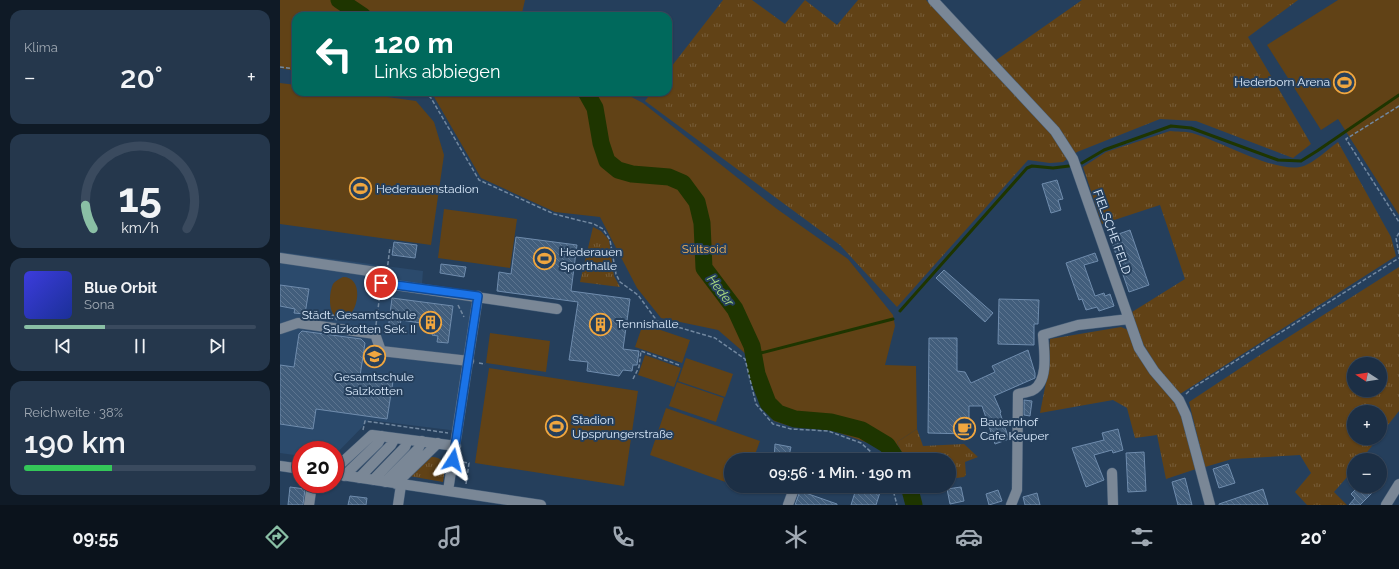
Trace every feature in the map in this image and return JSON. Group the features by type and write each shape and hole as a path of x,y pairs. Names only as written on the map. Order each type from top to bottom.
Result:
{"street":[{"name":"FIELSCHE FELD","path":"933,0 1055,131 1072,158 1139,348 1154,371 1179,400 1186,415 1210,505"},
{"path":"280,258 376,272 380,280 557,309"},
{"path":"448,491 478,296"},
{"path":"1011,505 1017,490 1018,394 1034,390 1040,384 1043,377 1043,335 1078,326 1129,319"},
{"path":"280,329 298,323 375,334 381,351 469,361"},
{"path":"344,461 370,436 382,436 456,446"},
{"path":"344,472 378,444 382,436"},
{"path":"359,478 391,445 395,438"},
{"path":"373,480 405,447 408,440"},
{"path":"385,482 418,449 422,441"},
{"path":"398,505 399,484 407,472 438,443"},
{"path":"280,466 292,468"},
{"path":"1112,474 1113,505"},
{"path":"344,476 541,505"},
{"path":"1386,505 1399,484"},
{"path":"309,505 311,493"},
{"path":"788,505 792,493"}],"path":[{"path":"280,67 292,69"},
{"path":"429,96 479,180 554,214 594,224 603,229 610,240 616,274 620,282 638,295 657,321 715,338 745,359 756,404 773,424 792,429 828,431 861,443 872,453"},
{"path":"1399,106 1346,139 1399,222"},
{"path":"1399,233 1396,238 1399,254"},
{"path":"375,334 380,280 387,272 390,247"},
{"path":"1179,400 1191,389 1399,258"},
{"path":"450,292 449,295 454,299 466,322 474,325"},
{"path":"634,379 639,367 642,351 679,365"},
{"path":"363,434 365,421 457,434"},
{"path":"453,460 469,463 465,494"},
{"path":"894,493 897,505"}],"shaded area":[{"name":"Gesamtschule Salzkotten","path":"280,252 423,271 422,284 475,292 458,431 369,420 344,446 344,441 292,441 292,455 280,453"}],"green space":[{"path":"280,0 525,0 522,12 292,12 292,70 280,68"},
{"path":"723,0 752,0 785,24 805,0 837,25 858,0 926,0 989,65 1082,0 1298,0 1248,37 1311,144 1293,158 1196,121 1160,119 1077,152 1063,162 1050,163 1028,160 897,307 840,245 645,101 649,96 672,96 672,66"},
{"name":"Hederborn Arena","path":"1338,0 1399,0 1399,215 1338,119 1321,130 1267,45"},
{"name":"Hederauenstadion","path":"280,83 292,84 292,96 380,96 416,101 434,122 444,155 431,245 280,224"},
{"name":"Sültsoid","path":"434,96 630,96 643,103 777,209 848,259 893,315 895,326 885,365 916,366 917,429 897,442 901,453 888,453 885,449 826,428 790,426 774,421 760,403 747,355 718,330 661,318 637,288 600,217 555,212 481,178"},
{"path":"1170,131 1192,133 1261,161 1289,167 1305,166 1338,142 1391,237 1396,256 1180,394 1158,368 1143,344 1132,312 1185,279 1160,205 1102,224 1083,167 1106,152"},
{"path":"444,209 517,219 510,268 438,258"},
{"path":"593,227 601,231 609,240 614,276 620,287 580,282"},
{"path":"1399,267 1399,411 1387,426 1387,405 1347,405 1347,445 1373,445 1366,453 1347,453 1347,477 1334,492 1347,505 1307,505 1295,492 1311,473 1300,455 1232,459 1205,467 1189,402"},
{"path":"343,277 351,279 356,285 357,293 353,310 349,316 343,319 336,317 333,314 330,302 333,284"},
{"path":"643,324 690,340 682,363 635,347"},
{"path":"1121,327 1128,330 1135,349 1150,374 1177,405 1182,417 1196,469 1166,479 1157,435 1135,438 1127,408 1113,400 1040,413 1048,372 1050,339"},
{"path":"490,333 550,341 546,372 486,363"},
{"path":"645,355 681,368 674,387 638,375"},
{"path":"686,358 733,374 725,397 678,381"},
{"name":"Stadion Upsprungerstraße","path":"489,368 638,391 624,486 475,463"},
{"path":"677,382 724,398 716,422 669,406"},
{"path":"666,408 760,441 756,453 724,453 724,481 650,455"},
{"path":"917,429 923,446 964,444 978,457 965,462 966,475 964,477 956,478 956,453 902,453 897,442"},
{"path":"430,457 436,457 442,461 444,465 443,482 409,476"}],"building":[{"path":"1057,180 1063,199 1058,200 1061,210 1051,213 1042,184"},
{"path":"1130,230 1149,285 1129,292 1110,237"},
{"path":"516,237 577,245 571,291 630,299 623,349 639,351 637,365 633,365 632,371 623,370 619,376 587,371 588,362 569,360 578,302 497,291 499,272 511,274"},
{"path":"394,242 417,245 415,258 392,255"},
{"path":"1095,253 1098,261 1084,265 1095,296 1104,293 1105,296 1110,294 1114,306 1099,311 1097,307 1086,310 1082,299 1079,300 1066,263"},
{"path":"441,264 466,267 464,277 440,273"},
{"path":"944,270 993,313 985,322 936,278"},
{"path":"280,285 309,289 305,314 294,313 295,309 280,306"},
{"name":"Städt. Gesamtschule Salzkotten Sek. II","path":"392,298 453,306 448,343 437,342 438,336 432,335 434,325 401,320 399,331 388,330"},
{"path":"999,299 1039,300 1038,324 1034,324 1034,345 998,344"},
{"path":"302,331 361,339 365,343 360,376 393,381 387,419 316,409 313,429 280,424 280,365 294,367 299,334"},
{"path":"929,338 957,338 957,371 965,372 971,383 995,372 992,366 1028,350 1035,373 1035,378 994,396 1001,412 1000,413 1009,439 995,444 982,406 969,406 969,434 928,433"},
{"path":"1024,400 1032,401 1030,416 1024,415"},
{"path":"1118,429 1123,450 1113,453 1112,450 1094,455 1104,480 1086,487 1072,448 1104,440 1102,433"},
{"path":"775,444 791,447 790,453 774,453"},
{"path":"1144,452 1146,491 1128,492 1126,453"},
{"path":"1228,464 1235,483 1219,488 1213,469"},
{"path":"1185,478 1192,505 1178,505 1172,482"},
{"path":"290,487 292,487 292,493 304,493 303,505 288,505"},
{"path":"961,487 964,501 950,504 948,493 956,493 956,488"},
{"path":"1263,489 1268,505 1219,505 1219,504"},
{"path":"998,490 1002,501 989,505 986,494"},
{"path":"799,493 806,493 837,504 837,505 795,505"},
{"path":"855,493 880,493 876,505 851,505"},
{"path":"1037,493 1040,505 1025,505 1023,497"},
{"path":"1372,493 1360,505 1349,505 1355,498 1351,494"},
{"path":"350,496 367,498 366,505 348,505"}],"waterway":[{"name":"Heder","path":"339,0 357,12"},
{"path":"1082,163 1104,150 1171,126 1191,128 1278,160 1301,161 1399,95"},
{"name":"Heder","path":"588,96 595,108 601,143 607,161 618,170 632,174 669,177 683,183 697,202 702,223 704,268 735,309 752,346 757,374 768,403 778,413 795,419 831,422 862,430 887,445 892,453"},
{"path":"900,311 1027,168 1032,166 1053,168 1069,166"},
{"path":"753,355 893,319"},
{"name":"Heder","path":"911,493 914,505"}],"place":[{"name":"Hederborn Arena","path":"1345,82"},
{"name":"Hederauenstadion","path":"360,189"},
{"name":"Hederauen Sporthalle","path":"544,259"},
{"name":"Städt. Gesamtschule Salzkotten Sek. II","path":"431,322"},
{"name":"Tennishalle","path":"601,324"},
{"name":"Gesamtschule Salzkotten","path":"374,356"},
{"name":"Stadion Upsprungerstraße","path":"556,427"},
{"name":"Bauernhof Cafe Keuper","path":"965,429"}],"route":[{"path":"381,283 478,296 453,460"}]}
